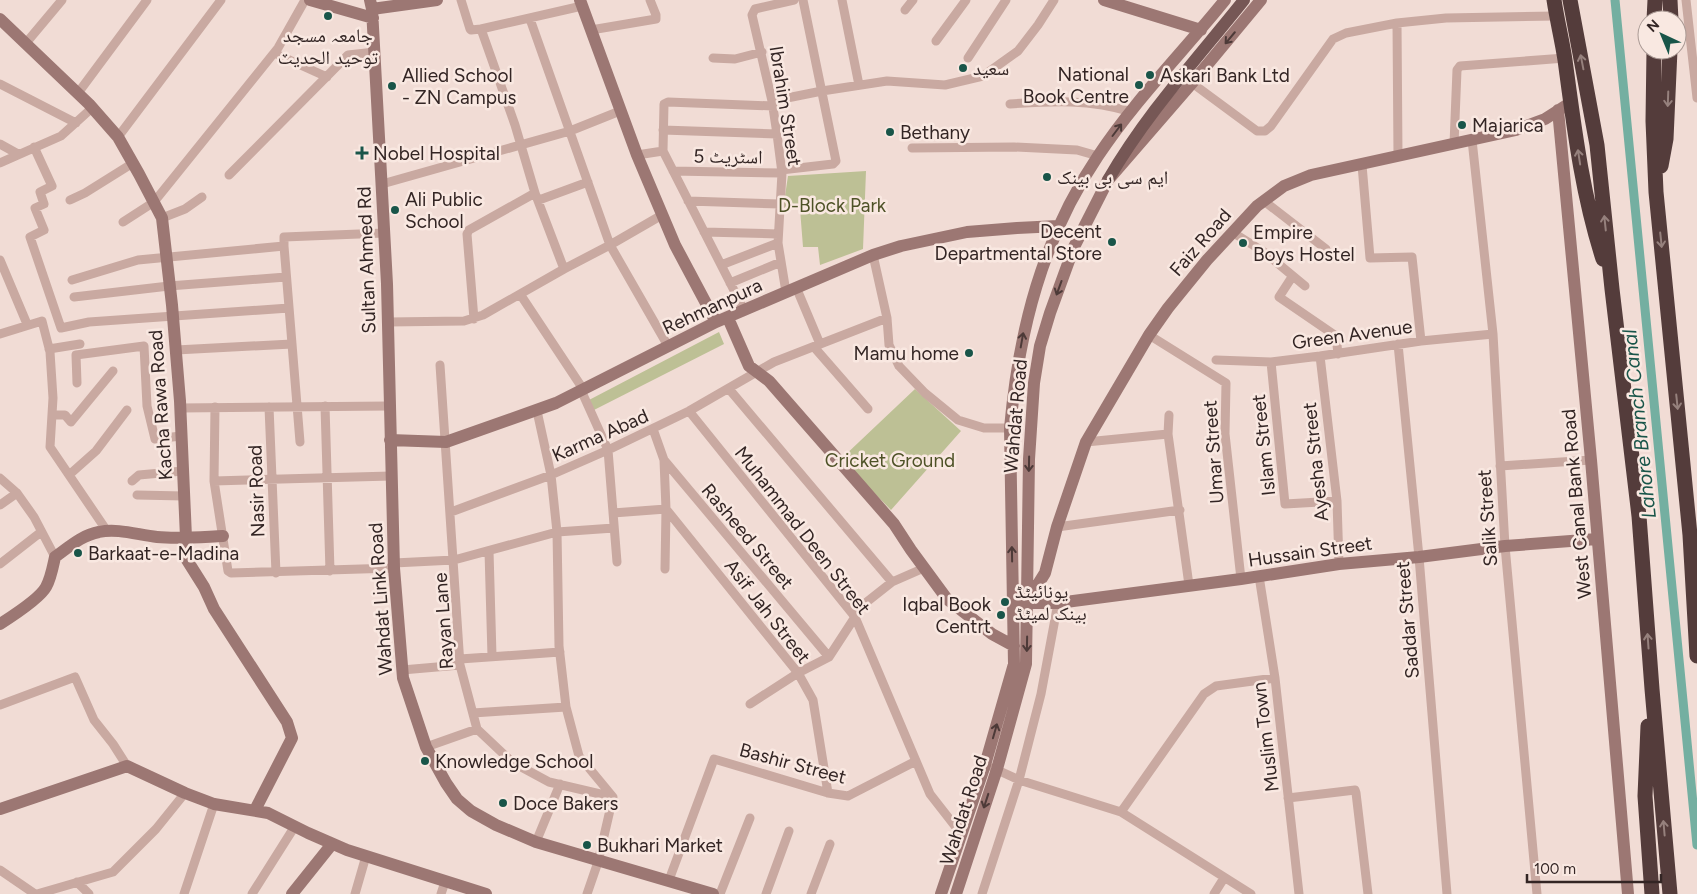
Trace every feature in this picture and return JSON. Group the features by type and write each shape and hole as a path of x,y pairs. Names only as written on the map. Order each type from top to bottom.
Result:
{"highway":[{"path":"1554,0 1565,58 1564,106 1584,185 1592,226 1612,289"},
{"path":"1570,0 1597,145 1639,516 1670,894"},
{"path":"1654,60 1653,122 1656,192 1688,516 1697,656"},
{"path":"1656,192 1666,139 1670,60"},
{"path":"1652,689 1646,740 1646,796 1652,894"}],"main road":[{"path":"1108,180 1126,149 1161,102 1244,0"}],"street":[{"path":"26,43 62,0"},
{"path":"78,93 147,0"},
{"path":"118,137 221,0"},
{"path":"123,222 154,202 274,53 305,0"},
{"path":"310,0 372,9 437,0"},
{"path":"461,0 471,30 530,19 581,3 637,155 675,245 749,366 769,381 894,524 947,598 992,634 1014,646"},
{"path":"591,30 656,19 650,0"},
{"name":"Ibrahim Street","path":"794,0 755,9 752,15 773,103 777,134 781,171 778,238 781,262 791,290 817,345 868,409"},
{"path":"803,0 822,91"},
{"path":"842,0 859,85"},
{"path":"906,10 913,0"},
{"path":"936,41 966,0"},
{"path":"968,58 1006,0"},
{"path":"744,310 664,151 663,130 666,102 773,103 822,91 887,81 945,85 983,76 1018,51 1054,0"},
{"path":"1104,0 1201,30"},
{"name":"Wahdat Road","path":"956,894 991,767 1014,664 1010,428 1023,335 1039,276 1058,226 1098,156 1225,0"},
{"name":"Wahdat Road","path":"941,894 962,835 991,767 1026,664 1029,459 1034,383 1040,346 1050,313 1074,247 1108,180 1261,0"},
{"path":"1687,3 1697,10"},
{"path":"1687,3 1697,98"},
{"name":"Sultan Ahmed Rd","path":"372,9 388,322 390,440"},
{"path":"1192,83 1257,131 1265,130 1271,126 1333,40 1346,33 1397,23 1446,18 1556,16"},
{"name":"Kacha Rawa Road","path":"0,19 78,93 118,137 162,218 176,350 187,560 204,587 214,609 287,722 292,738 255,810"},
{"path":"530,19 610,245 668,346"},
{"path":"1397,23 1398,156"},
{"path":"481,29 537,196 564,268"},
{"path":"229,175 348,56 375,52"},
{"path":"713,58 735,59 762,52"},
{"path":"274,53 327,77"},
{"path":"1454,144 1457,70 1460,66 1565,58"},
{"path":"0,84 76,123"},
{"name":"اسٹریٹ 5","path":"674,171 781,171 833,164 836,161 822,91"},
{"path":"1010,104 1050,101 1091,102 1132,112"},
{"name":"Faiz Road","path":"1028,602 1045,573 1057,527 1086,442 1149,335 1174,301 1232,232 1264,201 1284,186 1311,175 1529,126 1564,106"},
{"name":"West Canal Bank Road","path":"1564,106 1597,539 1628,894"},
{"path":"0,163 61,136 92,108"},
{"path":"382,184 570,131 620,111"},
{"path":"663,130 777,134"},
{"name":"Salik Street","path":"1472,140 1493,334 1504,546 1537,894"},
{"path":"0,144 18,154"},
{"path":"34,147 52,186 40,192 44,204 35,208 44,230 30,237 61,328 88,322 289,308"},
{"path":"912,148 1014,147 1077,150 1098,156"},
{"path":"637,155 664,151"},
{"path":"70,200 85,193 133,163"},
{"path":"1362,164 1370,258 1412,257 1421,341"},
{"path":"474,319 468,230 537,196 588,182"},
{"path":"162,218 185,209 202,197"},
{"path":"688,201 780,204"},
{"path":"1264,201 1326,249"},
{"path":"388,322 464,321 474,319 662,215"},
{"name":"Rehmanpura","path":"390,440 446,442 537,411 744,310 873,255 901,246 967,232 1058,226"},
{"path":"704,232 778,238"},
{"path":"1232,232 1264,252 1305,286"},
{"path":"300,442 284,237 384,233"},
{"path":"721,265 778,238"},
{"path":"72,280 138,260 284,246"},
{"path":"873,255 886,318 889,345 899,366 925,393 958,420 984,428 1010,428"},
{"path":"0,260 27,324"},
{"path":"730,283 781,262"},
{"path":"74,297 169,286 286,277"},
{"path":"1292,277 1279,297 1336,336 1338,354"},
{"path":"520,294 582,390 608,450 617,562"},
{"name":"Karma Abad","path":"451,512 551,475 608,450 729,390 774,362 886,318"},
{"path":"0,334 41,320 49,349 53,398 50,447 107,531"},
{"name":"Green Avenue","path":"1216,360 1271,362 1421,341 1493,334"},
{"name":"Umar Street","path":"1149,335 1226,383 1225,434 1241,579"},
{"path":"49,349 80,344"},
{"path":"176,350 292,344"},
{"name":"Saddar Street","path":"1398,344 1447,894"},
{"path":"77,382 76,354 144,346 148,406 155,439 181,436"},
{"name":"Ayesha Street","path":"1320,356 1337,501 1339,564"},
{"name":"Islam Street","path":"1271,362 1286,504 1337,501"},
{"name":"Rayan Lane","path":"440,364 460,662 477,729"},
{"path":"52,415 64,415 71,422 113,371"},
{"path":"729,390 892,582"},
{"path":"325,406 330,571"},
{"path":"180,408 389,406"},
{"path":"215,407 214,481 228,570 231,573 330,571 454,560 557,532 614,528"},
{"name":"Nasir Road","path":"269,407 276,573"},
{"path":"69,475 96,451 127,410"},
{"path":"537,411 551,475 557,532 560,652 566,707 579,756 613,797"},
{"name":"Muhammad Deen Street","path":"689,411 855,617 930,794 962,835"},
{"path":"1169,415 1168,434 1189,585"},
{"name":"Rasheed Street","path":"653,429 664,460 829,657"},
{"path":"1086,442 1168,434"},
{"name":"Wahdat Link Road","path":"390,440 394,566 403,678 426,747 446,783 458,799 471,811 496,825 536,842 598,862 669,880 713,894"},
{"path":"664,460 666,509 665,570"},
{"path":"1500,466 1591,460"},
{"path":"132,481 139,475 183,471"},
{"path":"214,481 391,476"},
{"path":"0,478 17,492 55,556 49,582 45,590 11,618 0,624"},
{"path":"0,505 17,492"},
{"path":"136,495 184,496"},
{"path":"612,513 666,509"},
{"name":"Asif Jah Street","path":"666,509 798,673 813,700 828,792"},
{"path":"1057,527 1180,510"},
{"path":"55,556 82,537 107,531 121,531 155,537 223,536"},
{"path":"0,564 42,532"},
{"name":"Hussain Street","path":"1013,603 1058,603 1339,564 1418,557 1504,546 1597,539"},
{"path":"489,551 492,656"},
{"path":"750,704 798,673 829,657 855,617 854,612 892,582 924,568"},
{"name":"Muslim Town","path":"1259,576 1274,678 1299,894"},
{"path":"982,894 1019,780 1041,694 1058,603"},
{"path":"402,670 492,656 560,652"},
{"path":"0,705 75,677 94,720 128,766 185,793 214,804 268,813 332,844 443,888 486,894"},
{"path":"1121,812 1204,694 1216,686 1274,678"},
{"path":"473,713 566,707"},
{"path":"426,747 477,729 512,762 549,782 613,797"},
{"name":"Bashir Street","path":"669,880 714,759 848,796 916,761"},
{"path":"0,809 128,766"},
{"path":"991,767 1019,780 1121,812 1251,894"},
{"path":"536,842 560,784"},
{"path":"1288,798 1355,790 1368,894"},
{"path":"0,870 36,894 113,872 156,829 185,793"},
{"path":"587,894 598,862 613,797"},
{"path":"184,894 214,804"},
{"path":"720,894 750,818"},
{"path":"252,894 295,826"},
{"path":"766,894 789,831"},
{"path":"292,894 332,844"},
{"path":"811,894 830,844"},
{"path":"355,894 366,856"},
{"path":"1214,894 1224,878"},
{"path":"77,882 89,894"}],"green space":[{"name":"D-Block Park","path":"866,171 863,249 820,265 818,247 803,247 800,209 783,209 788,176"},
{"path":"719,332 724,344 592,411 589,400"},
{"name":"Cricket Ground","path":"915,389 961,431 891,510 841,459"}],"waterway":[{"name":"Lahore Branch Canal","path":"1615,0 1697,845"}],"place":[{"name":"جامعہ مسجد توحید الحدیٽ","path":"328,16"},
{"name":"سعید","path":"963,68"},
{"name":"Askari Bank Ltd","path":"1150,75"},
{"name":"National Book Centre","path":"1139,85"},
{"name":"Allied School - ZN Campus","path":"392,86"},
{"name":"Majarica","path":"1462,125"},
{"name":"Bethany","path":"890,132"},
{"name":"Nobel Hospital","path":"362,153"},
{"name":"ایم سی بی بینک","path":"1047,177"},
{"name":"Ali Public School","path":"395,210"},
{"name":"Decent Departmental Store","path":"1112,242"},
{"name":"Empire Boys Hostel","path":"1243,243"},
{"name":"Mamu home","path":"969,353"},
{"name":"Barkaat-e-Madina","path":"78,553"},
{"name":"یونائیٹڈ بینک لمیٹڈ","path":"1005,602"},
{"name":"Iqbal Book Centrt","path":"1001,615"},
{"name":"Knowledge School","path":"425,761"},
{"name":"Doce Bakers","path":"503,803"},
{"name":"Bukhari Market","path":"587,845"}]}
